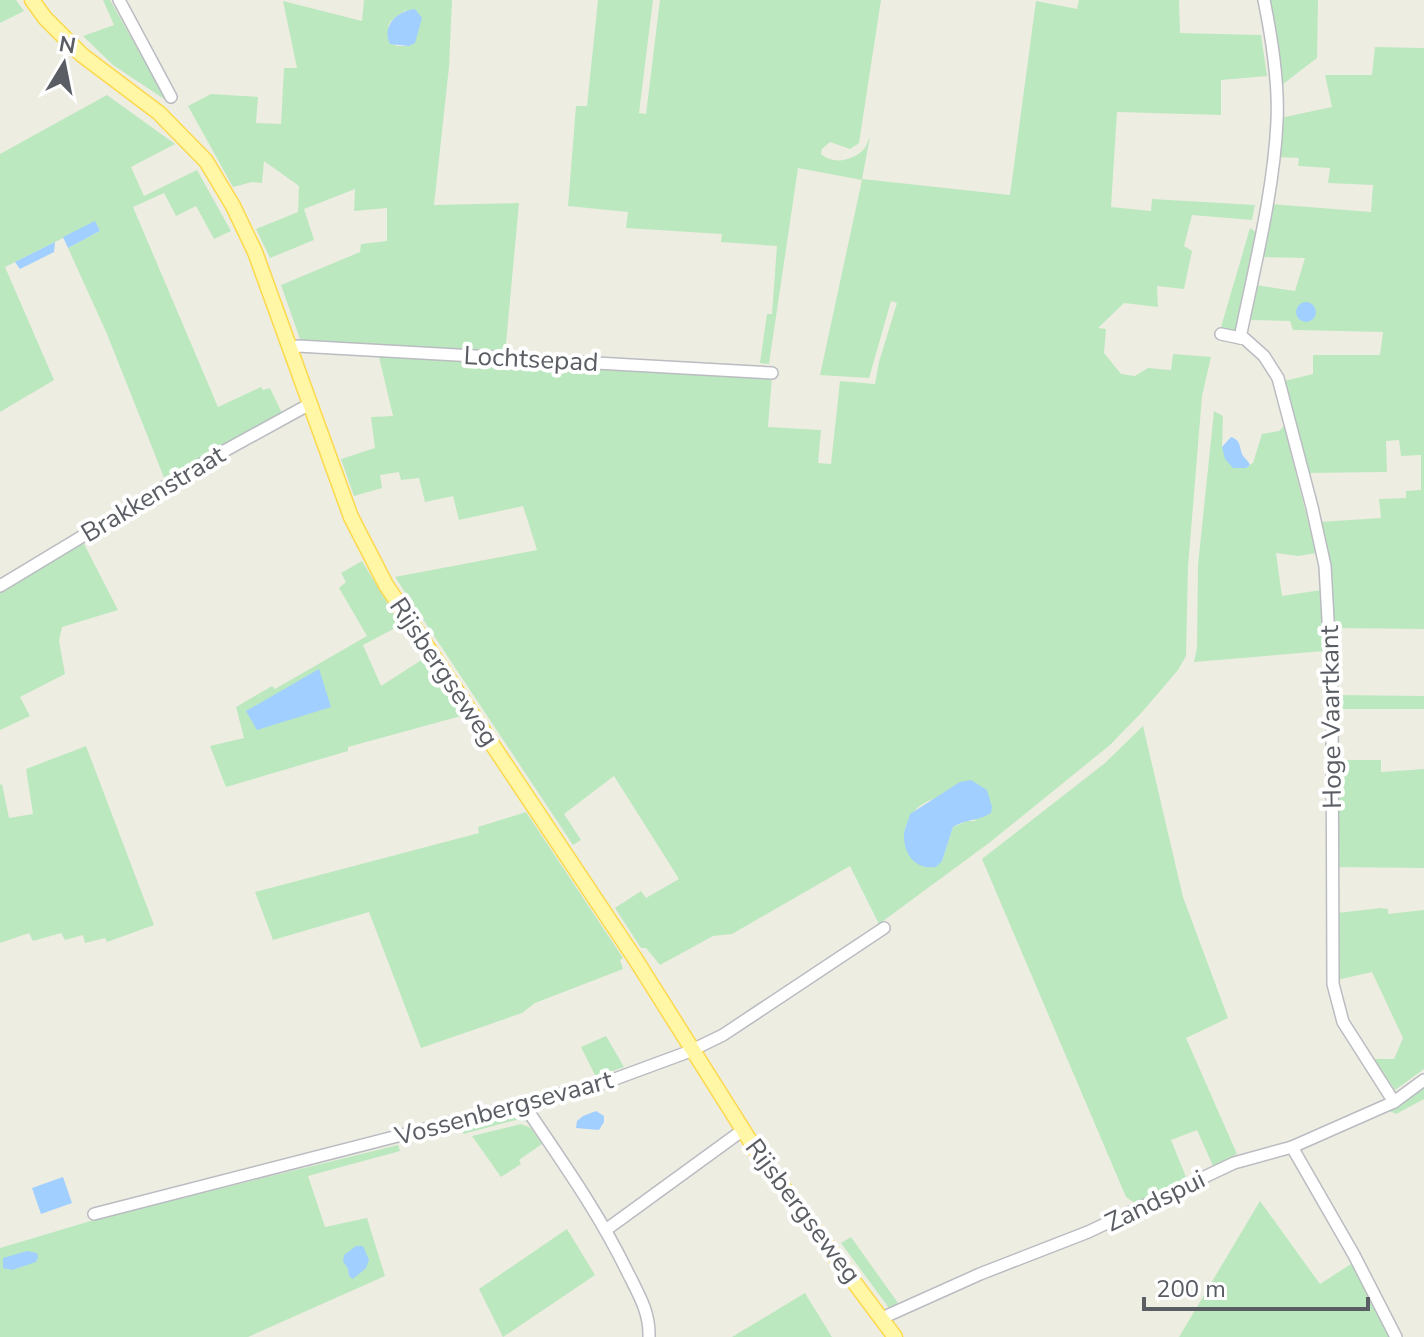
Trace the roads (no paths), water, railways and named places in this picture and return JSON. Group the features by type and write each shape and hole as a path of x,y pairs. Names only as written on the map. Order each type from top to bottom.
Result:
{"main road":[{"name":"Rijsbergseweg","path":"32,0 45,18 82,55 159,113 206,161 233,206 255,252 351,517 386,585 636,960 743,1130 895,1337"}],"street":[{"path":"119,0 171,97"},
{"path":"1240,338 1262,229 1277,122 1277,89 1264,0"},
{"name":"Hoge Vaartkant","path":"1221,334 1245,339 1264,356 1278,378 1312,507 1325,566 1332,691 1333,984 1343,1022 1394,1102"},
{"name":"Lochtsepad","path":"289,348 298,346 772,373"},
{"name":"Brakkenstraat","path":"0,586 217,455 308,405"},
{"name":"Vossenbergsevaart","path":"94,1214 604,1083 723,1035 884,928"},
{"name":"Zandspui","path":"882,1318 980,1274 1088,1232 1234,1163 1292,1147 1394,1102 1424,1080"},
{"path":"524,1105 607,1229 644,1304 649,1320 649,1337"},
{"path":"607,1229 743,1130"},
{"path":"1292,1147 1367,1278 1396,1337"}],"water":[{"path":"415,9 422,18 415,43 409,46 390,44 388,31 392,20"},
{"path":"95,221 100,231 68,248 63,237"},
{"path":"55,242 54,252 20,269 15,262"},
{"path":"1306,302 1313,305 1316,312 1313,319 1306,322 1299,319 1296,312 1299,305"},
{"path":"1231,437 1237,441 1250,464 1246,468 1233,468 1225,459 1222,447"},
{"path":"319,669 331,707 257,730 246,711"},
{"path":"971,780 987,790 991,813 953,827 942,861 936,867 916,863 908,854 904,841 910,814 960,782"},
{"path":"596,1111 604,1116 599,1130 576,1128 577,1121"},
{"path":"63,1177 72,1203 41,1214 32,1188"},
{"path":"356,1246 363,1246 369,1260 366,1268 353,1279 343,1261 344,1255"},
{"path":"27,1251 37,1253 36,1262 12,1270 3,1268 3,1258"}]}
